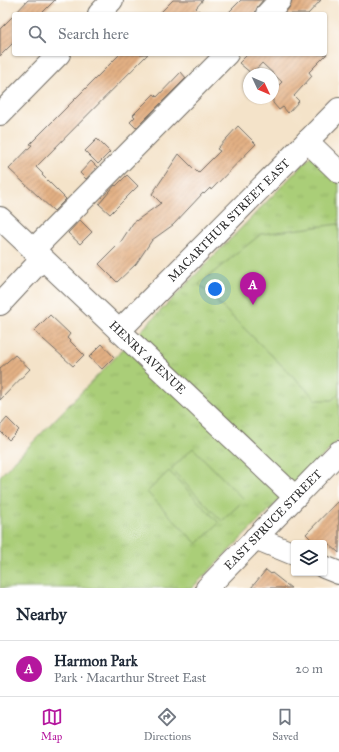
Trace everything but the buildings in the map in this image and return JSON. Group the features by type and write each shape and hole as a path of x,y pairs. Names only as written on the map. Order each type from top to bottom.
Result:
{"street":[{"path":"101,12 112,0"},
{"path":"269,12 280,0"},
{"path":"0,114 57,56"},
{"path":"0,304 38,255 225,56"},
{"name":"MACARTHUR STREET EAST","path":"119,331 339,109"},
{"path":"307,142 339,172"},
{"name":"HENRY AVENUE","path":"0,218 295,498"},
{"name":"EAST SPRUCE STREET","path":"207,588 339,452"},
{"path":"255,538 291,553"},
{"path":"327,568 339,573"}],"green space":[{"path":"318,149 339,169 339,440 192,588 0,588 0,476"},
{"path":"339,224 339,393 332,400 317,400 199,284 261,234"},
{"path":"193,448 244,500 222,521 171,469"},
{"path":"169,471 219,523 197,544 147,492"}],"place":[{"name":"Harmon Park","path":"253,305"}]}
